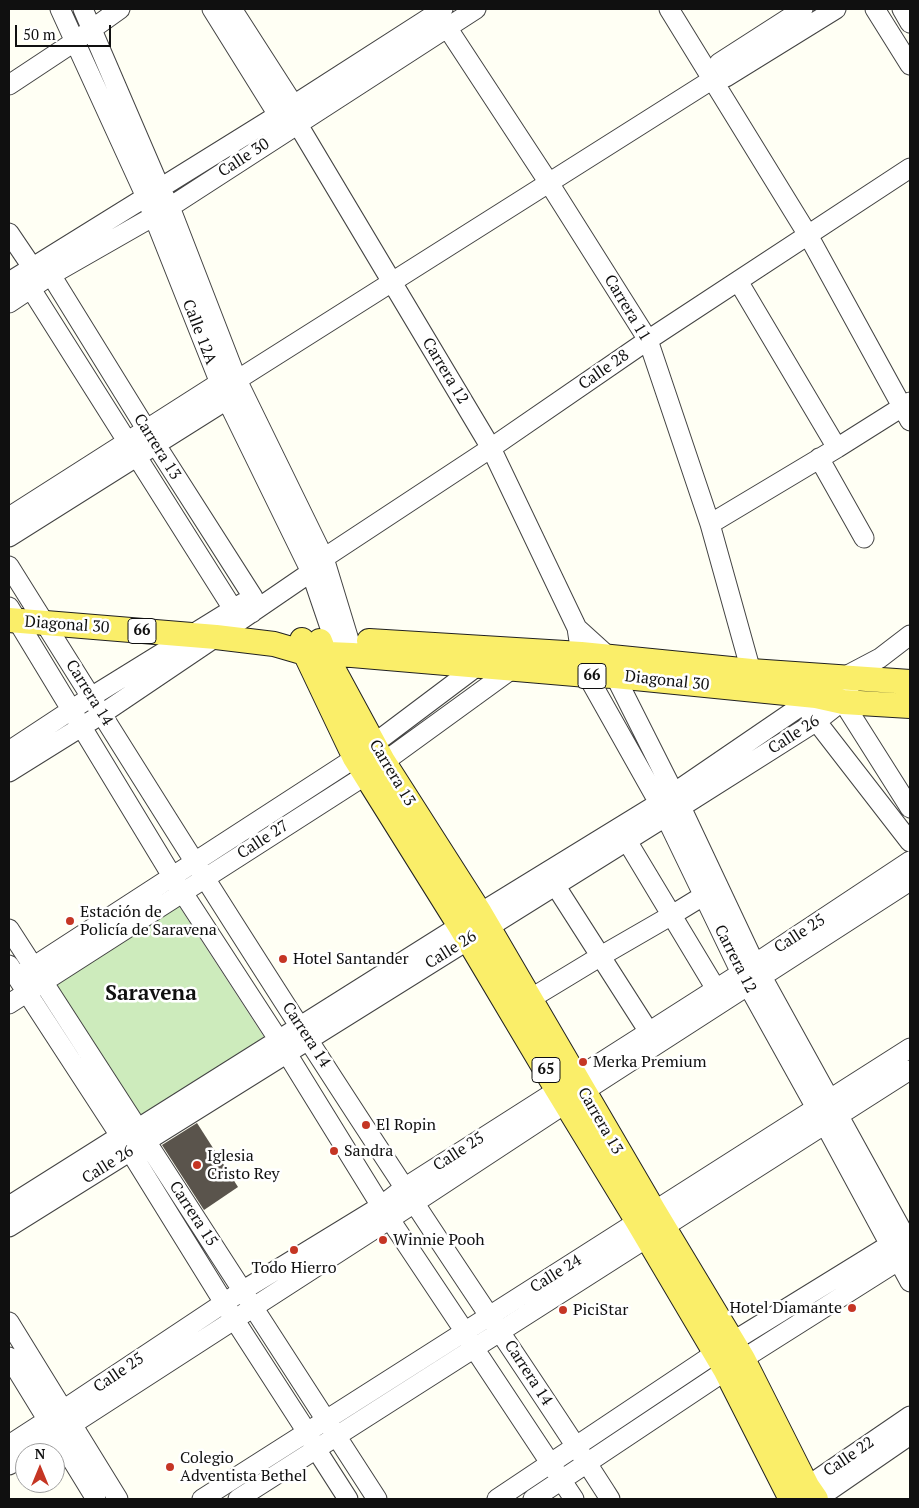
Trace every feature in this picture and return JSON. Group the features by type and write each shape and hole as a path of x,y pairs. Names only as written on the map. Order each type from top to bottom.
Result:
{"main road":[{"name":"Diagonal 30","path":"12,616 44,622 274,644 584,665 752,671 910,682"},
{"name":"Diagonal 30","path":"328,647 476,667 512,669 584,665"},
{"name":"Carrera 13","path":"328,647 369,759 474,926 651,1224 729,1357 802,1497"},
{"name":"Diagonal 30","path":"612,666 809,700 910,706"},
{"name":"Carrera 13","path":"474,926 530,999 571,1091"}],"street":[{"name":"Calle 12A","path":"60,9 74,42 162,212 227,386 308,567 328,647"},
{"name":"Calle 12A","path":"83,9 92,28 153,193"},
{"path":"9,85 120,9"},
{"path":"212,9 278,114 297,124"},
{"name":"Carrera 12","path":"232,9 294,104 297,124 491,448 577,628 584,665 669,805 752,975 827,1112 904,1245 910,1282"},
{"name":"Calle 30","path":"9,282 441,14 476,9"},
{"path":"669,9 808,235 908,410 819,458 710,524"},
{"path":"713,80 719,63 804,9"},
{"path":"9,538 133,448 146,429 227,386 713,80 726,77 836,9"},
{"path":"875,9 910,66"},
{"path":"902,9 910,23"},
{"name":"Calle 30","path":"9,303 51,275 162,212 297,124 441,14"},
{"name":"Carrera 11","path":"441,14 648,340 710,524 752,671"},
{"name":"Calle 28","path":"9,751 91,697 324,558 491,448 738,280 910,168"},
{"path":"9,233 32,267 51,275"},
{"path":"31,289 32,267"},
{"name":"Carrera 13","path":"51,275 156,445 246,606"},
{"path":"738,280 837,448"},
{"name":"Carrera 13","path":"31,289 133,448 246,606"},
{"name":"Calle 12A","path":"227,386 324,558 328,647"},
{"path":"9,517 133,448 156,445 217,406 227,386"},
{"path":"819,458 864,538"},
{"name":"Carrera 14","path":"9,566 304,1032 409,1195 489,1316 501,1331 610,1499"},
{"name":"Calle 28","path":"9,772 102,714 216,637 246,606"},
{"name":"Carrera 14","path":"12,616 72,710 177,884 282,1046 385,1213 574,1499"},
{"name":"Carrera 12","path":"577,628 612,666 669,805 703,896 752,975"},
{"name":"Calle 26","path":"474,926 556,886 627,841 669,805 809,700 842,678 880,658 910,635"},
{"name":"Calle 26","path":"9,1227 133,1139 669,805 817,721 843,702 866,679 880,658"},
{"name":"Calle 27","path":"177,884 205,878 369,759 476,667"},
{"name":"Calle 27","path":"9,1004 15,980 37,974 177,884 195,862 369,759 512,669"},
{"path":"809,700 817,721 910,842"},
{"path":"843,702 910,808"},
{"path":"627,841 716,989"},
{"name":"Calle 25","path":"571,1091 649,1032 716,989 752,975 910,861"},
{"name":"Calle 25","path":"9,1445 60,1422 252,1308 409,1195 752,975 910,881"},
{"path":"556,886 649,1032"},
{"path":"530,999 703,896"},
{"name":"Carrera 15","path":"9,929 133,1139 224,1303 348,1499"},
{"name":"Carrera 15","path":"15,980 133,1139 242,1291 377,1499"},
{"name":"Calle 24","path":"238,1499 336,1436 470,1340 489,1316 651,1224 827,1112 910,1048"},
{"name":"Calle 24","path":"827,1112 910,1070"},
{"name":"Calle 26","path":"9,1206 133,1139"},
{"name":"Calle 25","path":"38,1443 60,1422 242,1291 385,1213"},
{"name":"Calle 24","path":"202,1499 307,1432 470,1340 501,1331 651,1224"},
{"path":"497,1499 576,1447 729,1357 904,1245"},
{"path":"9,1322 60,1422 96,1499"},
{"path":"9,1357 118,1499"},
{"path":"533,1499 561,1482 729,1357"},
{"name":"Calle 22","path":"802,1497 910,1416"},
{"name":"Calle 22","path":"802,1497 910,1436"}],"green space":[{"path":"177,903 264,1037 136,1119 49,985"}],"building":[{"name":"Iglesia Cristo Rey","path":"197,1123 238,1187 204,1210 162,1145"}],"place":[{"name":"Estación de Policía de Saravena","path":"70,921"},
{"name":"Hotel Santander","path":"283,959"},
{"name":"Merka Premium","path":"583,1062"},
{"name":"El Ropin","path":"366,1125"},
{"name":"Sandra","path":"334,1151"},
{"name":"Iglesia Cristo Rey","path":"197,1165"},
{"name":"Winnie Pooh","path":"383,1240"},
{"name":"Todo Hierro","path":"294,1250"},
{"name":"Hotel Diamante","path":"852,1308"},
{"name":"PiciStar","path":"563,1310"},
{"name":"Colegio Adventista Bethel","path":"170,1467"}],"district":[{"name":"Saravena","path":"151,994"}]}
